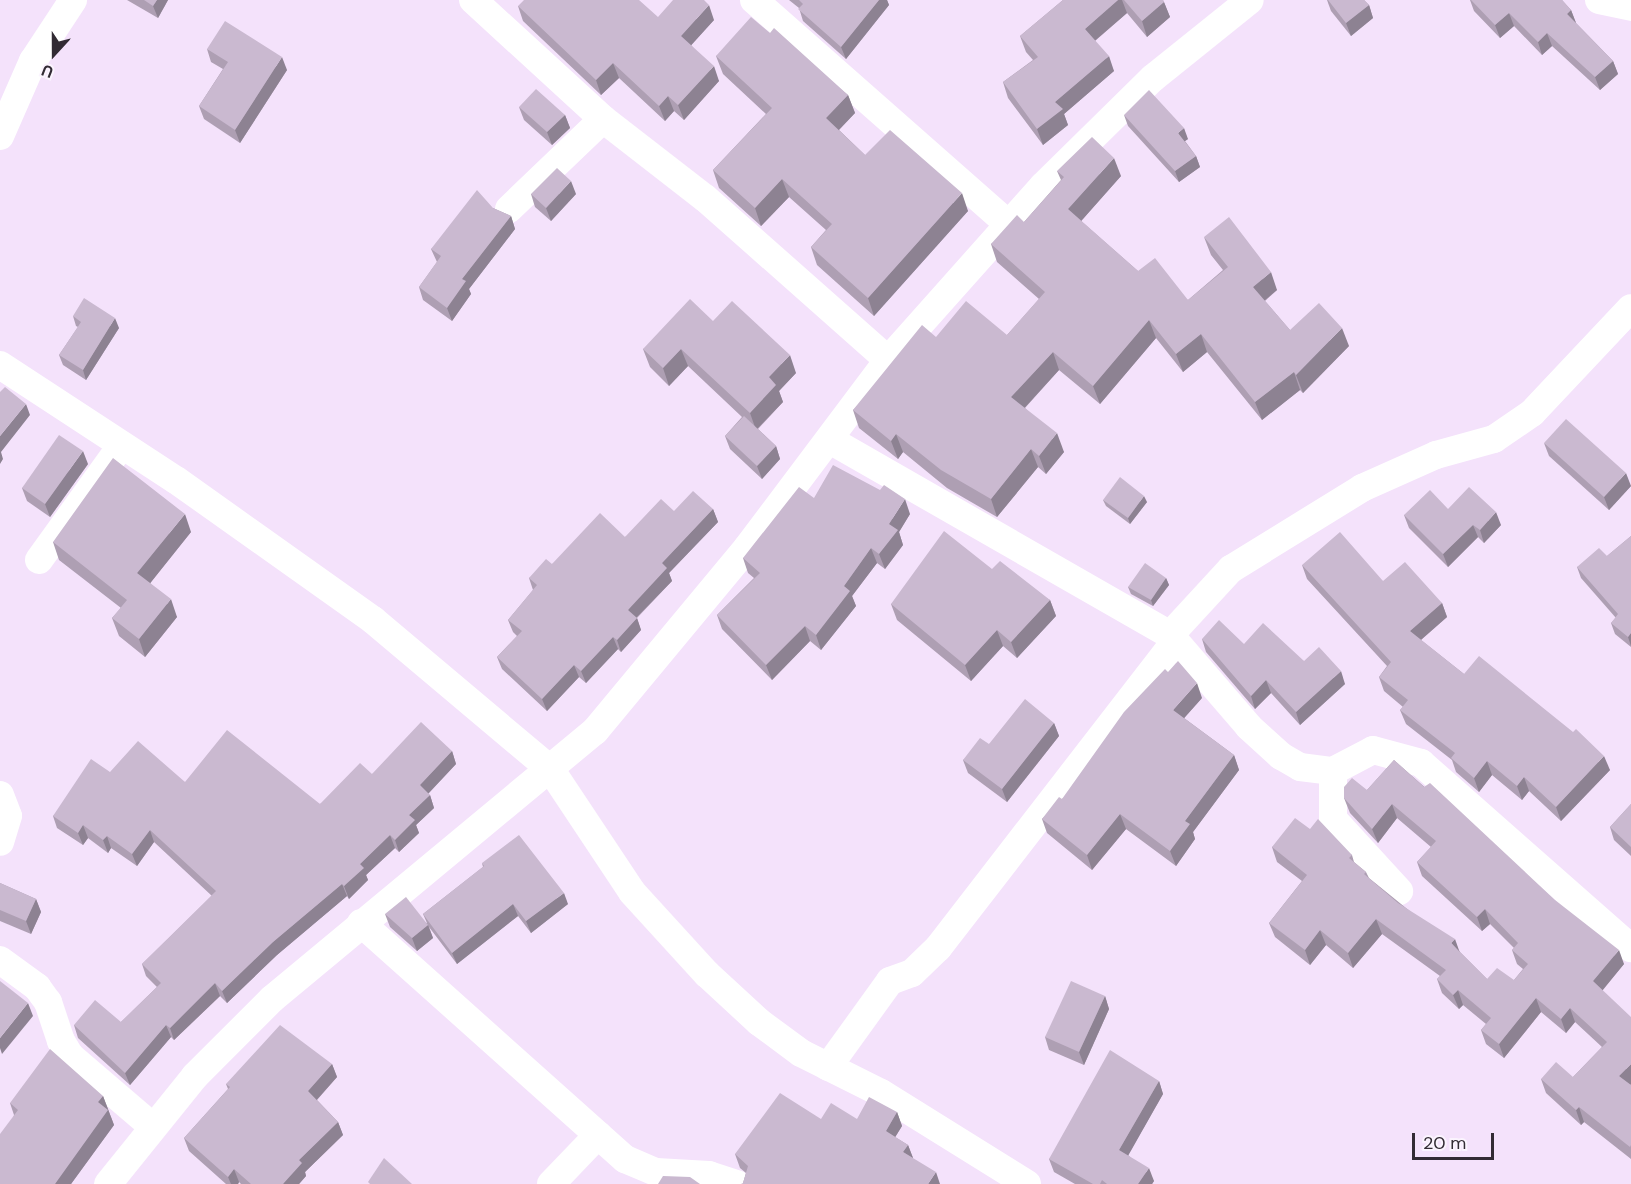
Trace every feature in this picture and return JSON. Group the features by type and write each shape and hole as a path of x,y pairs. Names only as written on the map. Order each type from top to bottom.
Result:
{"street":[{"path":"0,136 33,62 72,0"},
{"path":"473,0 603,119 705,198 888,360"},
{"path":"754,0 1009,225"},
{"path":"108,1184 195,1076 272,999 595,731 669,644 831,440 888,360 1009,225 1153,78 1250,0"},
{"path":"1599,0 1631,7"},
{"path":"509,209 603,119"},
{"path":"828,1067 890,981 912,974 938,948 1173,638 1232,569 1342,501 1436,455 1494,439 1532,413 1631,308"},
{"path":"2,371 550,770"},
{"path":"2,371 122,446 373,620 550,770 632,892 707,974 759,1022 801,1053 881,1093 1027,1184"},
{"path":"831,440 1173,638 1249,727 1281,756 1300,767 1333,771 1373,750 1421,763 1631,948"},
{"path":"39,560 122,446"},
{"path":"1333,771 1333,819 1399,891"},
{"path":"0,795 8,816 0,842"},
{"path":"362,923 598,1135 638,1166 656,1172 709,1175 737,1184"},
{"path":"0,960 37,987 48,1002 60,1041 70,1056 153,1127"},
{"path":"551,1184 598,1135"}],"building":[{"path":"144,0 157,0 153,6"},
{"path":"524,0 639,0 658,17 673,0 704,0 709,5 681,36 714,66 678,105 668,96 659,106 613,63 596,80 518,6"},
{"path":"799,0 879,0 841,47 798,9 803,4"},
{"path":"1063,0 1118,0 1085,29 1109,56 1055,102 1063,109 1037,129 1003,82 1038,57 1020,36"},
{"path":"1124,0 1163,0 1164,2 1142,21"},
{"path":"1328,0 1364,0 1369,5 1346,23"},
{"path":"1471,0 1562,0 1571,10 1567,14 1613,61 1595,77 1547,33 1538,42 1509,13 1495,25"},
{"path":"751,17 770,33 774,28 848,95 826,118 865,155 890,130 962,193 868,298 811,247 832,224 782,179 755,208 713,170 772,108 716,56"},
{"path":"225,21 282,57 235,130 199,106 228,62 207,49"},
{"path":"536,89 565,115 547,132 519,107"},
{"path":"1149,90 1184,128 1178,133 1196,156 1175,171 1124,115"},
{"path":"1092,137 1114,158 1068,209 1138,271 1155,258 1188,300 1228,267 1204,237 1229,217 1271,272 1253,287 1290,330 1319,303 1342,328 1296,375 1294,372 1255,402 1201,334 1176,354 1149,320 1093,386 1053,352 1011,397 1057,433 1039,456 1031,449 991,499 941,470 896,434 891,441 853,410 922,325 936,337 966,301 1007,335 1045,292 991,244 1017,215 1024,222 1064,177 1057,171"},
{"path":"557,168 571,181 546,208 531,194"},
{"path":"477,190 493,208 511,216 462,279 466,281 447,308 419,287 441,256 431,249"},
{"path":"84,298 115,318 83,370 59,355 81,322 73,316"},
{"path":"690,299 713,321 732,301 790,355 769,377 776,385 750,413 681,349 663,368 643,349"},
{"path":"5,387 26,404 0,436 0,392"},
{"path":"744,416 776,446 757,466 725,436"},
{"path":"1566,419 1626,473 1604,497 1544,443"},
{"path":"59,435 83,451 45,504 22,488"},
{"path":"113,458 185,514 137,573 171,599 139,639 112,618 127,600 53,542"},
{"path":"833,465 880,490 884,485 905,499 889,524 898,530 879,554 871,548 844,586 850,591 816,635 805,626 766,665 717,615 760,573 743,558 799,487 814,498"},
{"path":"1120,477 1144,496 1128,518 1103,500"},
{"path":"1469,487 1496,512 1480,530 1473,525 1443,554 1404,515 1430,490 1448,509"},
{"path":"693,491 713,509 662,563 667,568 628,610 637,618 617,640 613,637 581,671 574,665 542,699 497,657 522,631 508,620 537,585 529,578 546,559 552,564 600,513 625,537 661,499 674,511"},
{"path":"944,531 992,569 1000,561 1050,600 1011,642 997,630 965,665 891,604"},
{"path":"1340,532 1383,581 1405,562 1442,603 1410,631 1464,674 1479,656 1573,732 1576,729 1604,756 1556,807 1524,777 1517,786 1487,761 1474,778 1451,758 1455,753 1400,710 1408,700 1379,677 1391,662 1302,565"},
{"path":"1631,536 1631,633 1628,637 1611,623 1618,614 1577,567 1599,548 1607,556"},
{"path":"1145,563 1166,578 1151,600 1128,587"},
{"path":"1219,620 1244,644 1263,623 1304,661 1319,647 1341,671 1296,712 1266,680 1251,696 1202,639"},
{"path":"1178,661 1197,683 1173,710 1234,755 1185,821 1190,824 1170,851 1120,814 1087,855 1042,819 1059,797 1062,799 1124,712 1165,669 1168,672"},
{"path":"1025,699 1054,723 1002,789 963,760 980,738 989,744"},
{"path":"421,722 452,751 420,785 430,795 409,815 415,820 395,840 390,835 360,864 364,868 344,886 342,884 273,942 222,991 215,983 170,1028 166,1025 125,1073 74,1025 95,1000 121,1022 161,983 142,964 216,891 150,830 132,854 107,836 103,840 83,825 78,833 53,816 91,759 110,772 138,741 185,782 227,730 320,804 360,763 372,774"},
{"path":"1394,760 1424,787 1430,783 1555,900 1619,950 1593,981 1631,1017 1631,1064 1619,1076 1631,1085 1630,1147 1579,1107 1576,1110 1541,1079 1556,1062 1573,1077 1607,1042 1570,1008 1561,1019 1536,998 1499,1044 1481,1030 1491,1018 1458,990 1453,995 1437,979 1446,970 1376,919 1348,953 1320,930 1305,950 1269,923 1307,875 1272,847 1295,818 1310,829 1318,819 1352,855 1349,858 1366,872 1364,874 1398,903 1455,939 1451,943 1487,979 1497,968 1514,980 1528,964 1512,950 1518,943 1485,909 1477,917 1417,862 1436,841 1392,804 1372,829 1344,798 1344,787 1352,778 1367,790"},
{"path":"1631,804 1631,847 1610,827"},
{"path":"519,835 564,893 526,921 513,904 452,953 423,914 484,866 482,863"},
{"path":"0,883 36,899 26,921 0,910"},
{"path":"406,897 428,925 412,938 385,914"},
{"path":"0,981 28,1003 0,1038"},
{"path":"1071,981 1105,996 1079,1052 1045,1037"},
{"path":"280,1025 332,1064 308,1091 338,1122 299,1160 302,1163 283,1184 251,1184 234,1169 228,1177 184,1138 230,1087 226,1084"},
{"path":"50,1049 103,1096 98,1102 108,1110 55,1184 0,1184 0,1134 18,1110 10,1103"},
{"path":"1110,1050 1159,1081 1119,1150 1149,1168 1138,1184 1107,1184 1102,1180 1100,1184 1093,1184 1049,1159"},
{"path":"780,1093 821,1119 831,1103 857,1119 869,1097 897,1112 886,1131 908,1145 903,1152 936,1172 928,1184 741,1184 748,1166 735,1154"},
{"path":"384,1158 412,1184 370,1184 368,1182"},
{"path":"663,1176 690,1177 700,1184 658,1184"}]}
